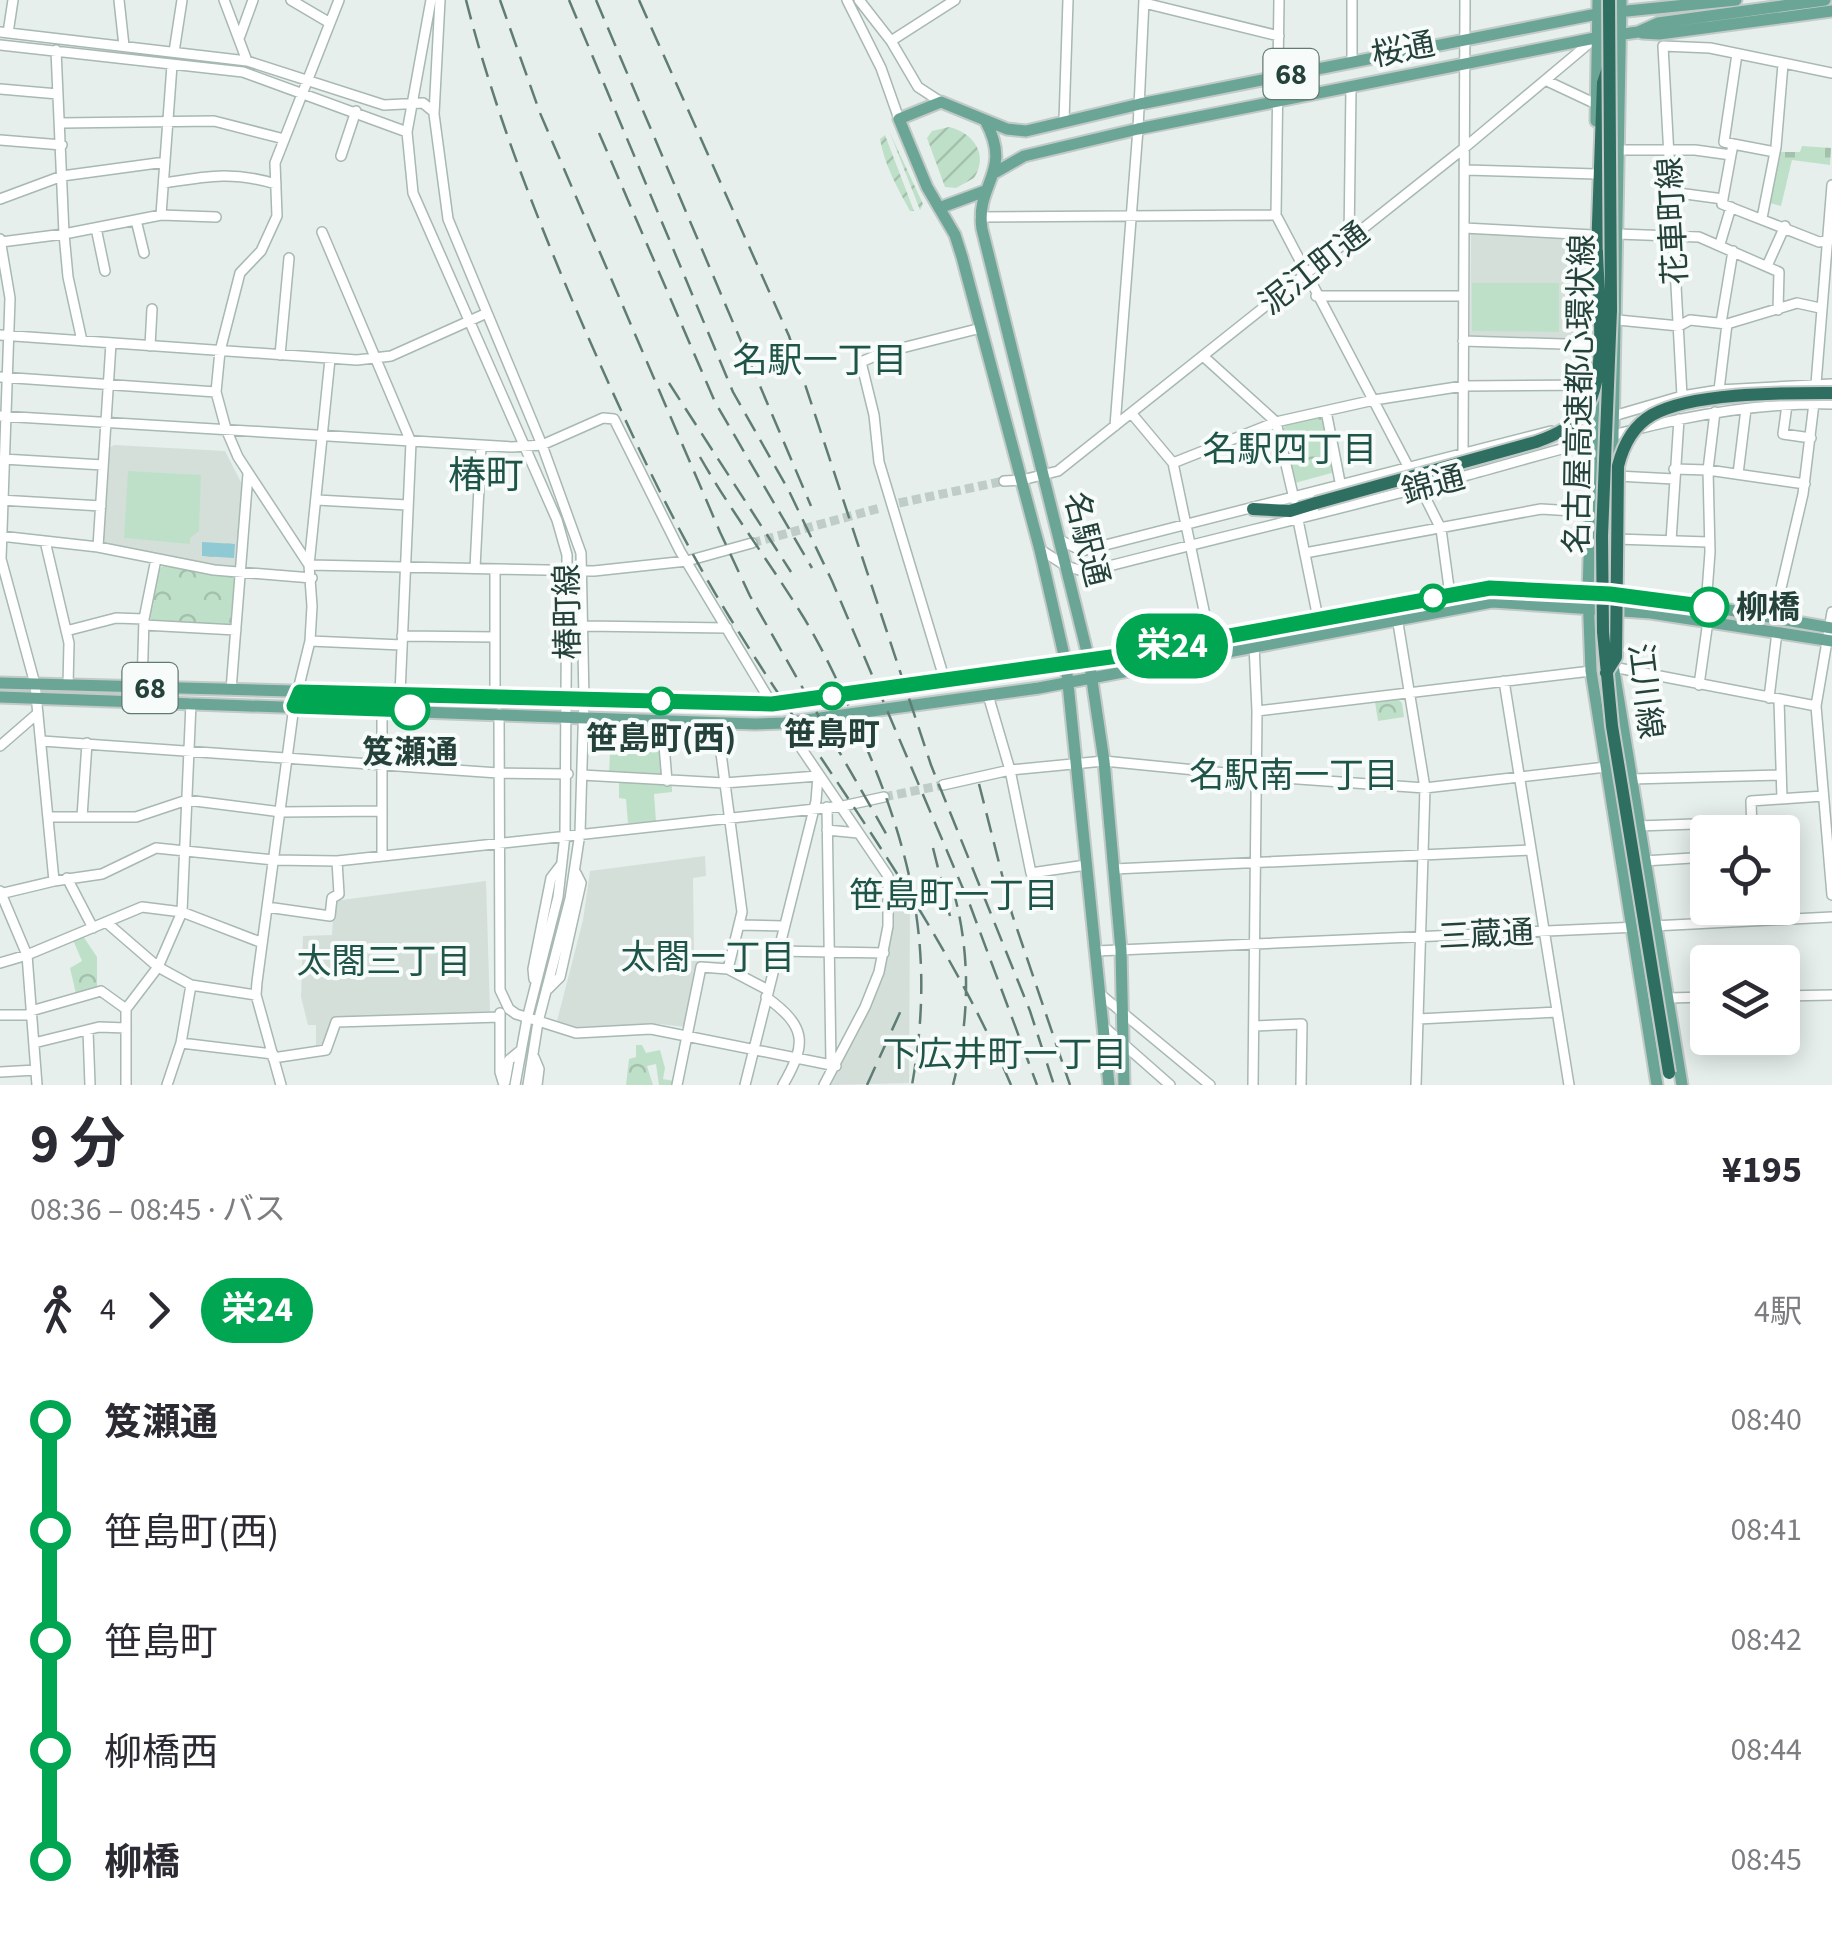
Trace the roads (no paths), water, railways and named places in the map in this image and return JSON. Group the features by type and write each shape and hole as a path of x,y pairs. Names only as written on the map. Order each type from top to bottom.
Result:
{"highway":[{"name":"名古屋高速都心環状線","path":"1609,0 1611,310 1602,552 1609,670 1670,1081"},
{"path":"1253,510 1290,511 1536,442 1568,428 1586,408 1598,365 1600,137 1602,83 1609,65"},
{"path":"1609,670 1616,657 1618,466 1622,449 1640,424 1664,410 1714,400 1832,393"}],"main road":[{"name":"江川線","path":"1598,0 1590,671 1657,1085"},
{"name":"68","path":"1637,8 1655,0"},
{"name":"桜通","path":"986,122 1017,131 1598,14 1621,6 1715,11 1736,0"},
{"name":"桜通","path":"996,172 1024,156 1138,129 1638,32 1658,23 1715,11 1825,0"},
{"name":"江川線","path":"1621,6 1609,670 1682,1085"},
{"name":"68","path":"1715,11 1832,11"},
{"path":"899,119 941,102"},
{"name":"68","path":"941,102 986,122"},
{"name":"名駅通","path":"899,119 955,235 1022,480 1066,664 1109,1085"},
{"path":"986,122 996,144 996,172"},
{"name":"名駅通","path":"996,172 985,191 980,217 1093,678 1122,950 1124,1085"},
{"path":"939,208 985,191"},
{"path":"1066,664 1490,588 1610,594 1706,606 1774,618 1830,634"},
{"path":"1093,678 1492,602 1610,609 1777,632 1830,634"},
{"name":"68","path":"0,682 772,704 1066,664"},
{"name":"68","path":"0,697 498,712 662,722 784,723 1093,678"}],"street":[{"path":"13,0 4,33 248,62 384,105 428,104 434,114"},
{"path":"119,0 124,46"},
{"path":"174,52 182,0"},
{"path":"224,0 248,62"},
{"path":"240,36 253,0"},
{"path":"291,0 330,23"},
{"path":"309,565 248,474 226,429 216,392 220,351 240,274 271,235 276,216 275,162 339,0"},
{"name":"名駅通","path":"847,0 881,68 899,119"},
{"path":"859,0 892,41 918,87 941,102"},
{"path":"892,41 955,0"},
{"path":"1064,121 1068,0"},
{"path":"1279,0 1276,216 1441,528 1450,594"},
{"path":"1352,0 1352,62"},
{"path":"1464,455 1466,0"},
{"path":"1115,426 1140,104 1144,1 1279,36"},
{"name":"椿町線","path":"437,3 434,114 450,225 542,445 582,553 584,699 580,833 575,871 581,883 560,977 541,989 533,969 551,878 562,863 565,835 567,555 557,520 413,193 407,132 437,3"},
{"path":"1715,11 1710,48 1832,73"},
{"name":"泥江町通","path":"1004,481 1058,471 1463,150 1595,38"},
{"path":"0,45 243,72 407,132"},
{"name":"花車町線","path":"1682,396 1664,46 1710,48"},
{"path":"56,50 64,234 68,277 82,341"},
{"path":"1732,149 1724,142 1737,54"},
{"path":"1762,218 1775,152 1783,64"},
{"path":"161,214 172,65"},
{"path":"1547,81 1596,104"},
{"path":"1349,240 1351,87"},
{"path":"0,89 58,94"},
{"path":"387,122 398,121 411,106"},
{"path":"341,156 356,111"},
{"path":"62,123 214,121 284,139"},
{"path":"0,140 62,144"},
{"path":"1720,244 1732,149"},
{"path":"1619,150 1775,152"},
{"path":"0,199 62,176 165,162"},
{"path":"1466,170 1596,174"},
{"path":"164,183 244,175 276,184"},
{"path":"1816,384 1832,185"},
{"path":"1671,192 1726,203 1818,242 1829,240"},
{"path":"54,880 35,684 1,559 4,336 10,298 0,240 64,234 161,214 216,217"},
{"path":"980,217 1276,216"},
{"path":"136,220 144,252"},
{"path":"1767,266 1785,226"},
{"path":"96,228 105,271"},
{"path":"1464,228 1593,235"},
{"path":"322,232 411,442 400,694"},
{"path":"1618,234 1699,237 1780,272 1778,310"},
{"path":"1720,390 1733,250"},
{"path":"280,355 290,258"},
{"path":"1316,296 1463,296"},
{"path":"1618,320 1678,326 1690,320 1724,324 1797,303 1820,308"},
{"path":"150,346 152,309"},
{"path":"4,336 376,359 486,314"},
{"path":"945,680 897,503 879,462 874,415 861,362 864,358 981,328"},
{"path":"1463,341 1595,345"},
{"path":"98,547 110,343"},
{"path":"1203,356 1276,422 1294,499"},
{"path":"281,1085 256,994 294,706 310,640 309,565 330,359"},
{"path":"4,377 216,392"},
{"name":"錦通","path":"1058,538 1082,552 1682,396 1832,384"},
{"path":"1173,463 1276,422 1374,400 1463,386 1594,386"},
{"path":"1774,618 1805,484 1814,403"},
{"name":"錦通","path":"1066,566 1086,572 1680,419 1715,412 1832,404"},
{"path":"1787,405 1782,434 1811,438"},
{"path":"1738,474 1746,409"},
{"path":"1326,411 1341,487"},
{"path":"1706,606 1710,552 1708,470 1715,412"},
{"path":"1132,414 1173,463 1210,639"},
{"path":"3,416 480,447 542,445 603,418 614,419 687,562 772,704"},
{"path":"1671,541 1680,419"},
{"path":"476,568 480,447"},
{"path":"2,459 103,465"},
{"path":"1612,476 1708,470 1805,484"},
{"path":"232,690 248,474"},
{"path":"2,500 100,506"},
{"path":"317,500 408,505"},
{"path":"880,508 897,503"},
{"path":"1305,553 1541,509 1590,512"},
{"path":"1298,520 1321,633"},
{"path":"1,536 98,547 240,573 312,578"},
{"path":"1610,539 1708,542"},
{"path":"45,541 66,631 68,685"},
{"path":"309,565 583,571 687,562 752,543"},
{"path":"1040,550 1066,566"},
{"path":"142,687 144,622 156,559"},
{"path":"495,569 495,697"},
{"path":"1395,604 1425,788 1416,1085"},
{"path":"1832,612 1816,706 1832,895"},
{"path":"66,631 116,618 236,630"},
{"path":"1699,685 1708,621"},
{"path":"584,626 727,628"},
{"path":"1777,632 1774,699 1782,799"},
{"path":"310,640 494,638"},
{"path":"1254,645 1255,1085"},
{"path":"1609,670 1816,706"},
{"path":"1256,711 1590,671"},
{"path":"1504,682 1569,1085"},
{"path":"988,695 1010,770 1031,873 1086,865"},
{"path":"126,1085 126,1009 158,967 182,912 191,703"},
{"path":"382,709 382,856"},
{"path":"498,712 500,1072 504,1085"},
{"path":"0,746 38,713"},
{"path":"662,722 667,781"},
{"path":"717,723 742,912 728,970"},
{"path":"784,723 888,876 884,953 865,1007 824,1085"},
{"path":"42,740 568,774"},
{"path":"82,817 87,743"},
{"path":"943,784 1010,770 1104,761 1425,788 1606,767"},
{"path":"582,775 724,783 818,776"},
{"path":"1630,779 1781,775"},
{"path":"745,1085 814,809 818,776"},
{"path":"1752,815 1751,801 1823,796"},
{"path":"37,1085 27,956 0,893 102,874 156,848 274,860 337,861 827,808 884,797"},
{"path":"48,817 136,817 187,800 281,812 382,810"},
{"path":"827,808 833,1065"},
{"path":"1638,826 1690,827"},
{"path":"827,830 858,833"},
{"path":"1114,869 1530,850"},
{"path":"1644,861 1690,859"},
{"path":"267,906 330,916 332,898 340,894 337,861"},
{"path":"67,878 92,928"},
{"path":"0,963 27,956 142,907 182,912 260,942"},
{"name":"三蔵通","path":"1800,919 1832,917"},
{"path":"106,922 158,967 191,985 256,994"},
{"name":"三蔵通","path":"1096,951 1690,924"},
{"path":"739,925 783,926"},
{"path":"778,951 884,953"},
{"path":"677,1085 701,966 728,970 767,994 796,1026 799,1057 783,1085"},
{"path":"167,1085 181,1044 191,985"},
{"path":"515,1085 527,1018 541,989"},
{"path":"528,1085 541,989"},
{"path":"500,990 509,1008 527,1018 576,1033 652,1030 833,1065"},
{"path":"0,1015 31,1013 101,991 126,1009"},
{"path":"1100,994 1210,1085"},
{"path":"1800,996 1832,995"},
{"path":"1668,998 1690,997"},
{"path":"1418,1018 1558,1012"},
{"path":"181,1044 273,1056 326,1050 336,1022 500,1017"},
{"path":"1255,1026 1302,1024 1300,1085"},
{"path":"1103,1026 1166,1084"},
{"path":"34,1043 88,1030 126,1028"},
{"path":"88,1030 90,1085"},
{"path":"504,1085 509,1060 521,1050"},
{"path":"532,1054 539,1069 537,1085"},
{"path":"0,1072 36,1070"}],"water":[{"path":"202,542 235,544 234,558 202,556"}],"tunnel":[{"path":"899,503 1004,481"},
{"path":"752,543 880,508"},
{"path":"884,797 943,785"}],"railway":[{"path":"466,0 501,117 544,231 666,504 730,618 916,904 982,1023 1011,1085"},
{"path":"500,0 540,113 720,532 750,596 888,837"},
{"path":"569,0 733,392 789,491 832,581 970,905 1037,1085"},
{"path":"596,0 811,506"},
{"path":"639,0 789,336 931,765 1030,1011 1054,1085"},
{"path":"599,133 715,402 812,568"},
{"path":"669,383 791,572"},
{"path":"700,457 819,645 893,816 920,945 919,1036 912,1085"},
{"path":"979,784 1012,914 1070,1085"},
{"path":"933,848 950,916"},
{"path":"953,1085 966,991 964,944 955,897"},
{"path":"867,1085 902,1008"}],"place":[{"name":"柳橋","path":"1709,607"},
{"name":"笹島町","path":"832,696"},
{"name":"笹島町(西)","path":"661,701"},
{"name":"笈瀬通","path":"410,710"}],"district":[{"name":"名駅一丁目","path":"820,360"},
{"name":"名駅四丁目","path":"1290,449"},
{"name":"椿町","path":"486,475"},
{"name":"名駅南一丁目","path":"1294,775"},
{"name":"笹島町一丁目","path":"954,895"},
{"name":"太閤一丁目","path":"708,957"},
{"name":"太閤三丁目","path":"384,961"},
{"name":"下広井町一丁目","path":"1005,1054"}]}
